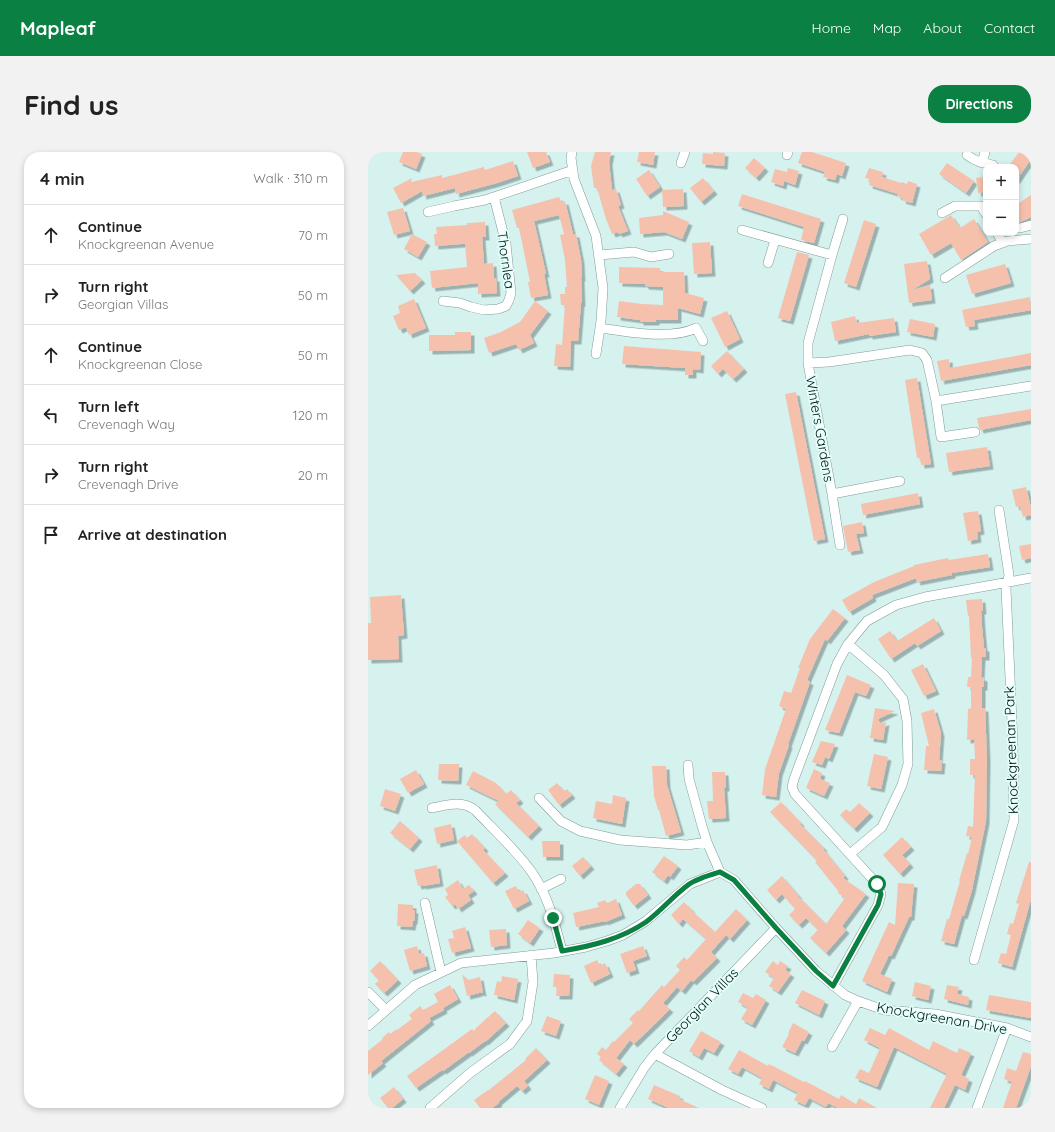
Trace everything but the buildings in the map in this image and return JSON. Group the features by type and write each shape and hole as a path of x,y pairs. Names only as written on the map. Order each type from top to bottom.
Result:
{"street":[{"path":"572,152 571,158 574,179 596,236 603,288 600,328 596,354"},
{"path":"681,163 684,152"},
{"path":"982,163 985,152"},
{"path":"967,155 982,163 993,164"},
{"path":"428,212 485,200 573,170"},
{"name":"Thornlea","path":"442,301 460,303 484,310 498,309 506,306 509,300 511,292 506,244 494,197"},
{"path":"942,213 955,206 981,206 983,209"},
{"name":"Winters Gardens","path":"840,545 808,363 808,343 843,219"},
{"path":"1020,228 1031,225"},
{"path":"742,230 832,255"},
{"path":"998,236 1002,243"},
{"path":"945,278 994,246 1007,241 1031,239"},
{"path":"768,263 775,240"},
{"path":"599,255 634,252 652,257 669,254"},
{"path":"600,328 624,332 663,334 690,331 696,328 704,341"},
{"name":"Winters Gardens","path":"808,363 858,358 910,350 922,353 927,360 936,401"},
{"path":"975,432 941,437 936,401 1031,386"},
{"name":"Winters Gardens","path":"832,494 900,481"},
{"name":"Knockgreenan Park","path":"974,960 1014,820 1013,745 1006,616 1006,588 1009,575 999,510"},
{"path":"688,765 689,779 707,842 720,872 734,880 816,971 833,986 878,905 881,894 877,884 795,794 792,788 837,664 848,644 867,622 896,605 925,597 1031,578"},
{"path":"848,644 884,675 903,699 907,721 908,757 908,764 902,785 882,827 850,854"},
{"path":"539,798 560,821 580,831 620,840 687,845 707,842"},
{"path":"432,808 457,803 469,805 516,852 532,872 541,889 553,918 562,951"},
{"path":"368,1026 415,985 461,963 562,951 586,947 607,941 623,935 646,921 690,884 720,872"},
{"path":"541,889 561,879"},
{"path":"425,903 441,972"},
{"name":"Georgian Villas","path":"762,1108 722,1090 655,1054 776,928"},
{"path":"430,1108 470,1073 510,1044 527,1021 532,982 531,955"},
{"name":"Knockgreenan Drive","path":"833,986 845,995 884,1010 935,1014 1007,1028 1031,1036"},
{"path":"368,992 386,1010"},
{"path":"832,1047 858,1000"},
{"path":"978,1108 1007,1028"},
{"path":"620,1108 644,1068 655,1054"}],"route":[{"path":"553,918 562,951 586,947 623,935 646,921 690,884 720,872 734,880 816,971 833,986 878,905 881,894 877,884"}]}
